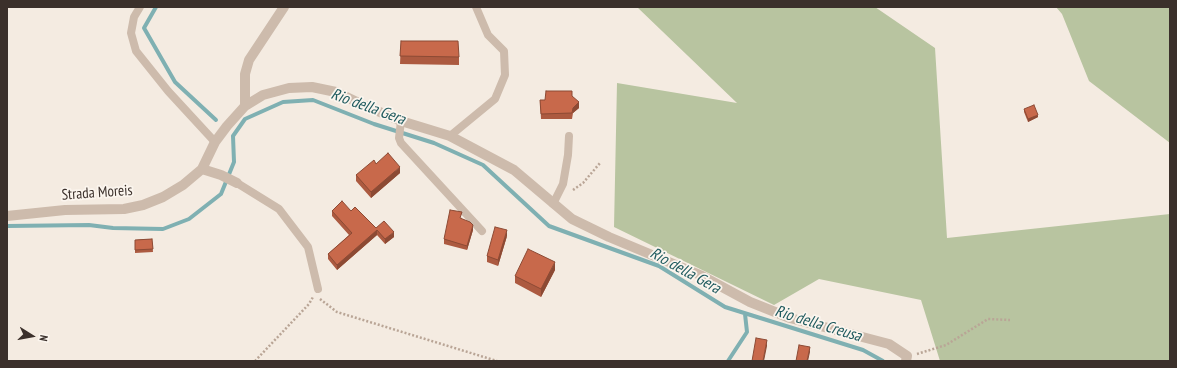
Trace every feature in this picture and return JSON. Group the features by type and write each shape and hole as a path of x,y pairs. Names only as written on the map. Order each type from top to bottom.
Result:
{"street":[{"path":"245,106 245,74 249,60 284,7"},
{"path":"237,183 221,175 202,169 215,142 245,106 263,95 289,88 312,87 336,92 401,125 450,136 514,170 572,219 609,237 700,275 750,302 790,318 889,344 906,358"},
{"name":"Strada Moreis","path":"7,216 64,210 124,208 143,205 163,198 183,185 202,169"}],"lane":[{"path":"140,7 134,17 131,33 136,51 168,91 215,142"},
{"path":"450,136 494,99 506,75 504,51 488,35 476,7"},
{"path":"401,125 399,138 401,143 482,231"},
{"path":"553,204 563,184 568,155 569,136"},
{"path":"237,183 279,209 308,247 318,289"}],"path":[{"path":"571,191 583,183 600,163"},
{"path":"255,361 309,304 318,289"},
{"path":"318,289 320,301 337,312 497,361"},
{"path":"906,358 946,345 988,319 1010,320"}],"green space":[{"path":"637,7 875,7 935,48 947,238 1170,214 1170,361 940,361 921,300 819,279 774,305 614,227 617,83 737,103"},
{"path":"1056,7 1170,7 1170,143 1089,81 1062,14"}],"building":[{"path":"401,41 458,41 459,57 400,56"},
{"path":"546,91 572,91 572,96 579,102 573,108 572,113 541,114 540,100 545,100"},
{"path":"1034,105 1038,115 1028,119 1024,109"},
{"path":"388,153 400,167 371,192 356,175 374,160 376,164"},
{"path":"342,201 351,211 355,207 376,228 384,221 394,232 385,239 377,230 337,265 328,254 352,233 332,211"},
{"path":"450,210 462,212 460,218 470,222 473,225 467,246 444,239"},
{"path":"495,227 507,230 498,260 487,256"},
{"path":"152,239 153,249 135,250 135,240"},
{"path":"528,249 555,262 541,289 515,276"},
{"path":"756,338 767,340 763,361 752,361"},
{"path":"799,345 810,347 807,361 796,361"}],"waterway":[{"path":"156,7 144,28 175,82 216,120"},
{"name":"Rio della Gera","path":"7,226 89,225 113,228 163,229 189,219 221,194 234,162 233,136 245,119 283,102 313,100 374,124 434,143 483,165 549,226 659,266 725,307 863,350 883,361"},
{"path":"728,361 747,332 745,314"}],"water label":[{"name":"Rio della Creusa","path":"818,324"}]}
